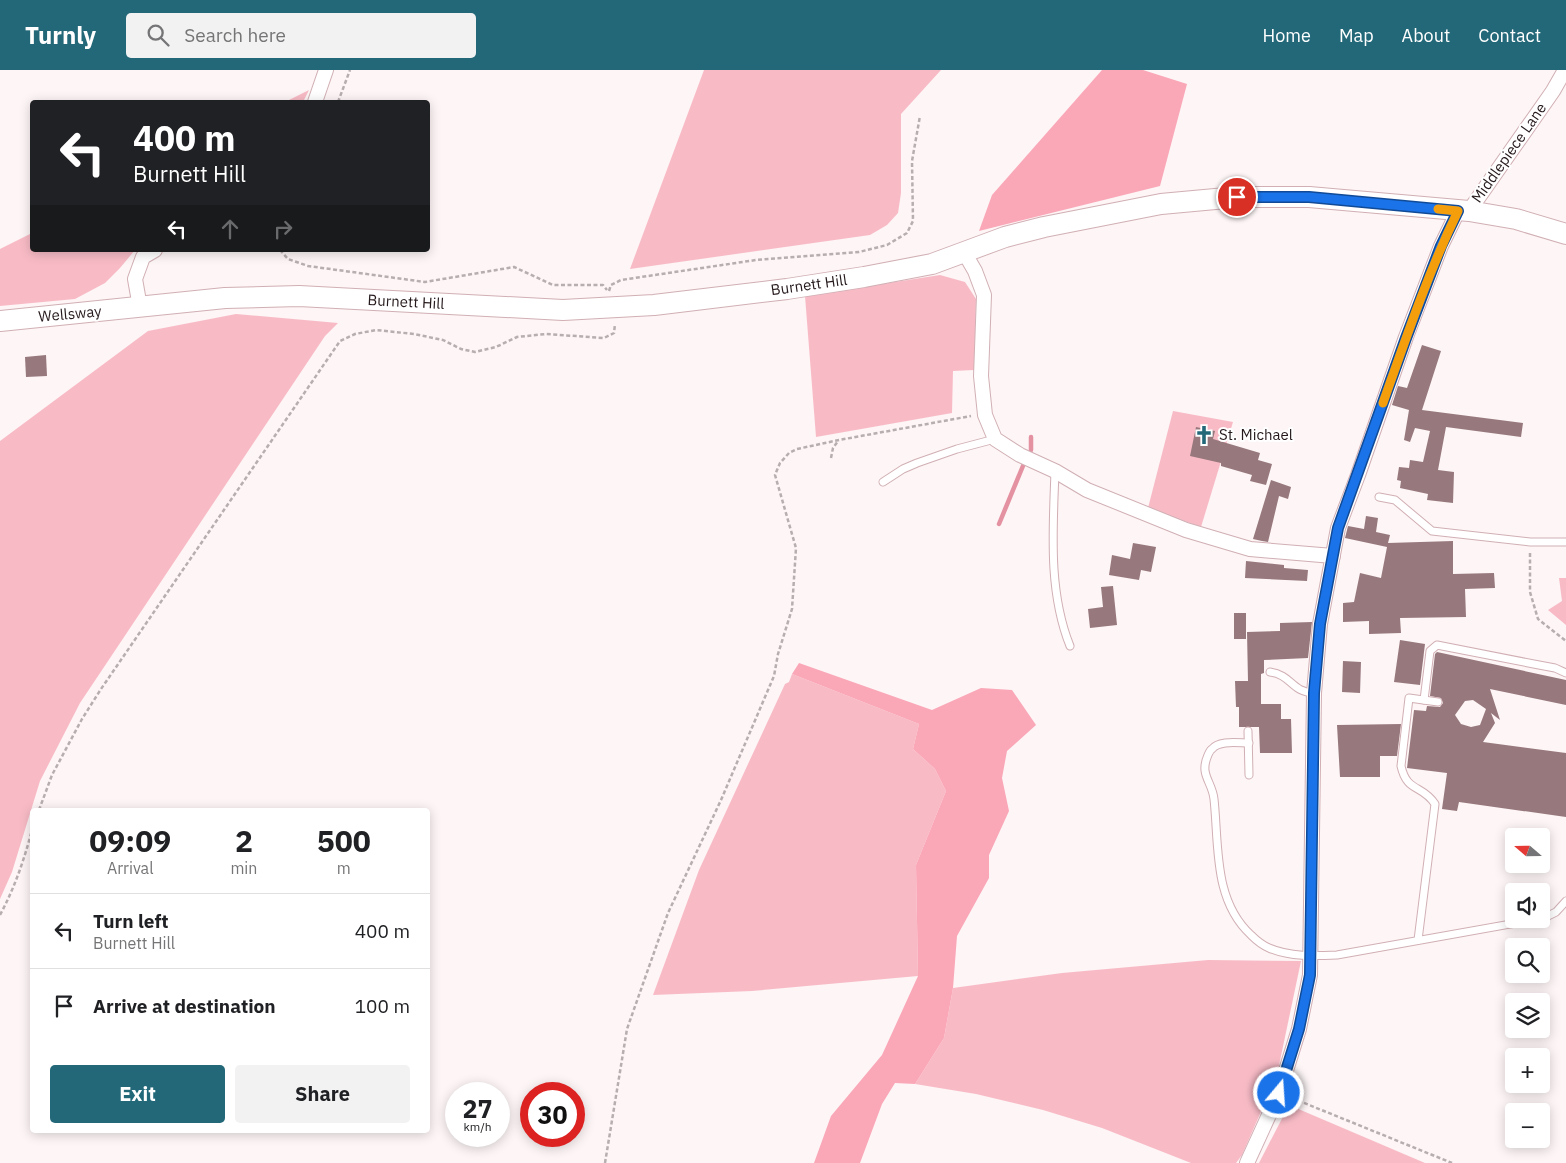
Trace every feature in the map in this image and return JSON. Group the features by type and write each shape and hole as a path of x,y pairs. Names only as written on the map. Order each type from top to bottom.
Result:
{"main road":[{"name":"Burnett Hill","path":"140,307 225,298 299,296 563,310 611,300 654,305 787,289 864,277 932,264 1005,238 1044,228 1161,204 1237,197 1309,197 1464,211 1516,219 1566,234"},
{"name":"Wellsway","path":"0,321 140,307"}],"street":[{"path":"316,100 326,70"},
{"name":"Middlepiece Lane","path":"1247,1163 1279,1093 1299,1029 1310,975 1314,693 1320,624 1338,528 1441,246 1464,211 1553,91 1565,70"},
{"path":"140,307 135,279 143,257 152,252"},
{"path":"964,252 984,295 981,376 985,415 995,439 1020,455 1055,471 1087,490 1186,530 1250,549 1333,556"}],"lane":[{"path":"883,482 903,469 917,463 957,449 995,439"},
{"path":"1055,471 1052,539 1062,626 1070,646"},
{"path":"1379,497 1395,500 1432,531 1530,542 1566,542"},
{"path":"1424,700 1430,651 1437,645 1547,666 1566,673"},
{"path":"1270,672 1284,675 1297,688 1308,693 1314,693"},
{"path":"1418,940 1435,804 1423,790 1414,788 1407,783 1401,766 1409,698 1438,702"},
{"path":"1248,731 1249,775"},
{"path":"1249,743 1221,744 1212,748 1205,762 1205,774 1214,796 1219,868 1227,901 1241,926 1259,943 1269,948 1310,956 1337,955 1544,918 1556,912 1566,901"}],"path":[{"path":"339,100 350,70"},
{"path":"611,300 612,284 621,280 756,260 859,252 887,245 907,233 913,221 912,161 920,116"},
{"path":"40,808 52,775 82,719 340,341 355,334 376,330 414,334 443,340 461,349 475,352 496,347 517,337 546,334 604,338 614,333 616,321 611,300 603,285 553,286 514,267 425,282 308,266 288,259 282,252"},
{"path":"605,1163 627,1029 668,913 721,800 774,676 778,654 792,609 796,548 775,475 780,463 789,453 797,449 985,415"},
{"path":"831,458 833,448 839,440"},
{"path":"1530,542 1530,592 1538,619 1566,641"},
{"path":"0,915 13,890 30,838"},
{"path":"1279,1093 1452,1163"}],"shaded area":[{"path":"704,70 941,70 901,114 901,193 898,213 887,225 870,235 630,269"},
{"path":"1102,70 1143,70 1187,84 1160,186 979,231 992,195"},
{"path":"309,90 304,100 289,100"},
{"path":"30,234 30,252 133,252 105,283 75,299 0,306 0,249"},
{"path":"940,275 965,282 976,299 974,370 953,371 952,413 816,437 805,296"},
{"path":"236,314 338,323 325,336 80,703 40,781 32,808 30,808 12,872 0,899 0,441 148,331"},
{"path":"1173,411 1233,422 1201,527 1148,508"},
{"path":"1559,578 1566,578 1566,625 1548,610 1562,601"},
{"path":"799,663 932,710 981,688 1012,690 1036,725 1007,751 1002,778 1009,811 989,855 989,878 957,936 953,988 944,1038 915,1084 895,1083 882,1104 860,1163 814,1163 831,1116 882,1055 918,976 916,865 946,791 935,769 913,749 919,724 792,674"},
{"path":"792,674 919,724 913,749 935,769 946,791 916,865 918,976 752,991 653,995 699,870 785,684 789,682"},
{"path":"1208,960 1301,961 1277,1075 1242,1155 1236,1163 1191,1163 1102,1128 1043,1110 976,1094 915,1084 944,1038 953,988 1062,973"},
{"path":"1289,1105 1425,1163 1259,1163"}],"building":[{"path":"1422,345 1441,351 1422,410 1523,423 1521,437 1446,427 1438,470 1454,472 1453,503 1427,500 1428,494 1400,488 1401,481 1397,480 1399,467 1409,468 1410,460 1423,462 1430,431 1415,428 1410,442 1404,440 1409,410 1392,405 1398,386 1407,388"},
{"path":"46,355 47,376 26,377 25,357"},
{"path":"1196,427 1215,431 1213,439 1260,453 1258,460 1272,464 1266,485 1250,481 1252,475 1221,466 1221,463 1190,456"},
{"path":"1271,480 1291,487 1288,499 1279,496 1268,542 1253,539"},
{"path":"1366,516 1378,518 1376,532 1390,535 1388,543 1453,541 1453,574 1494,573 1495,588 1465,589 1466,617 1400,618 1401,633 1369,634 1369,621 1343,622 1343,603 1354,602 1360,573 1381,578 1387,547 1345,538 1348,526 1364,529"},
{"path":"1133,543 1156,547 1151,572 1141,570 1139,580 1109,575 1112,555 1130,559"},
{"path":"1246,561 1284,565 1284,568 1308,570 1307,581 1245,578"},
{"path":"1113,586 1117,625 1090,628 1088,609 1103,607 1101,587"},
{"path":"1234,613 1246,613 1246,639 1234,639"},
{"path":"1312,622 1308,658 1264,660 1264,673 1261,674 1261,704 1281,704 1281,719 1291,719 1292,753 1260,753 1259,727 1239,727 1239,707 1236,707 1235,681 1248,681 1247,632 1280,631 1280,623"},
{"path":"1400,640 1425,644 1420,685 1394,682"},
{"path":"1437,652 1566,680 1566,705 1490,689 1500,720 1491,713 1495,723 1483,742 1566,753 1566,817 1459,802 1457,811 1442,809 1447,773 1407,768 1414,710 1426,711 1427,706 1440,707 1443,703 1441,698 1430,696 1435,654","holes":["1473,700 1486,709 1480,725 1471,727 1461,724 1455,715 1465,701"]},
{"path":"1343,661 1361,662 1360,693 1342,692"},
{"path":"1401,724 1397,756 1380,756 1380,777 1340,777 1337,725"}],"waterway":[{"path":"1031,437 1031,450"},
{"path":"999,524 1025,461"}],"slow traffic":[{"path":"1383,403 1441,246 1458,211 1438,209"}],"place":[{"name":"St. Michael","path":"1204,435"}],"route":[{"path":"1237,197 1309,197 1458,211 1441,246 1406,338 1338,528 1320,624 1314,693 1310,975 1299,1029 1279,1093"}]}
